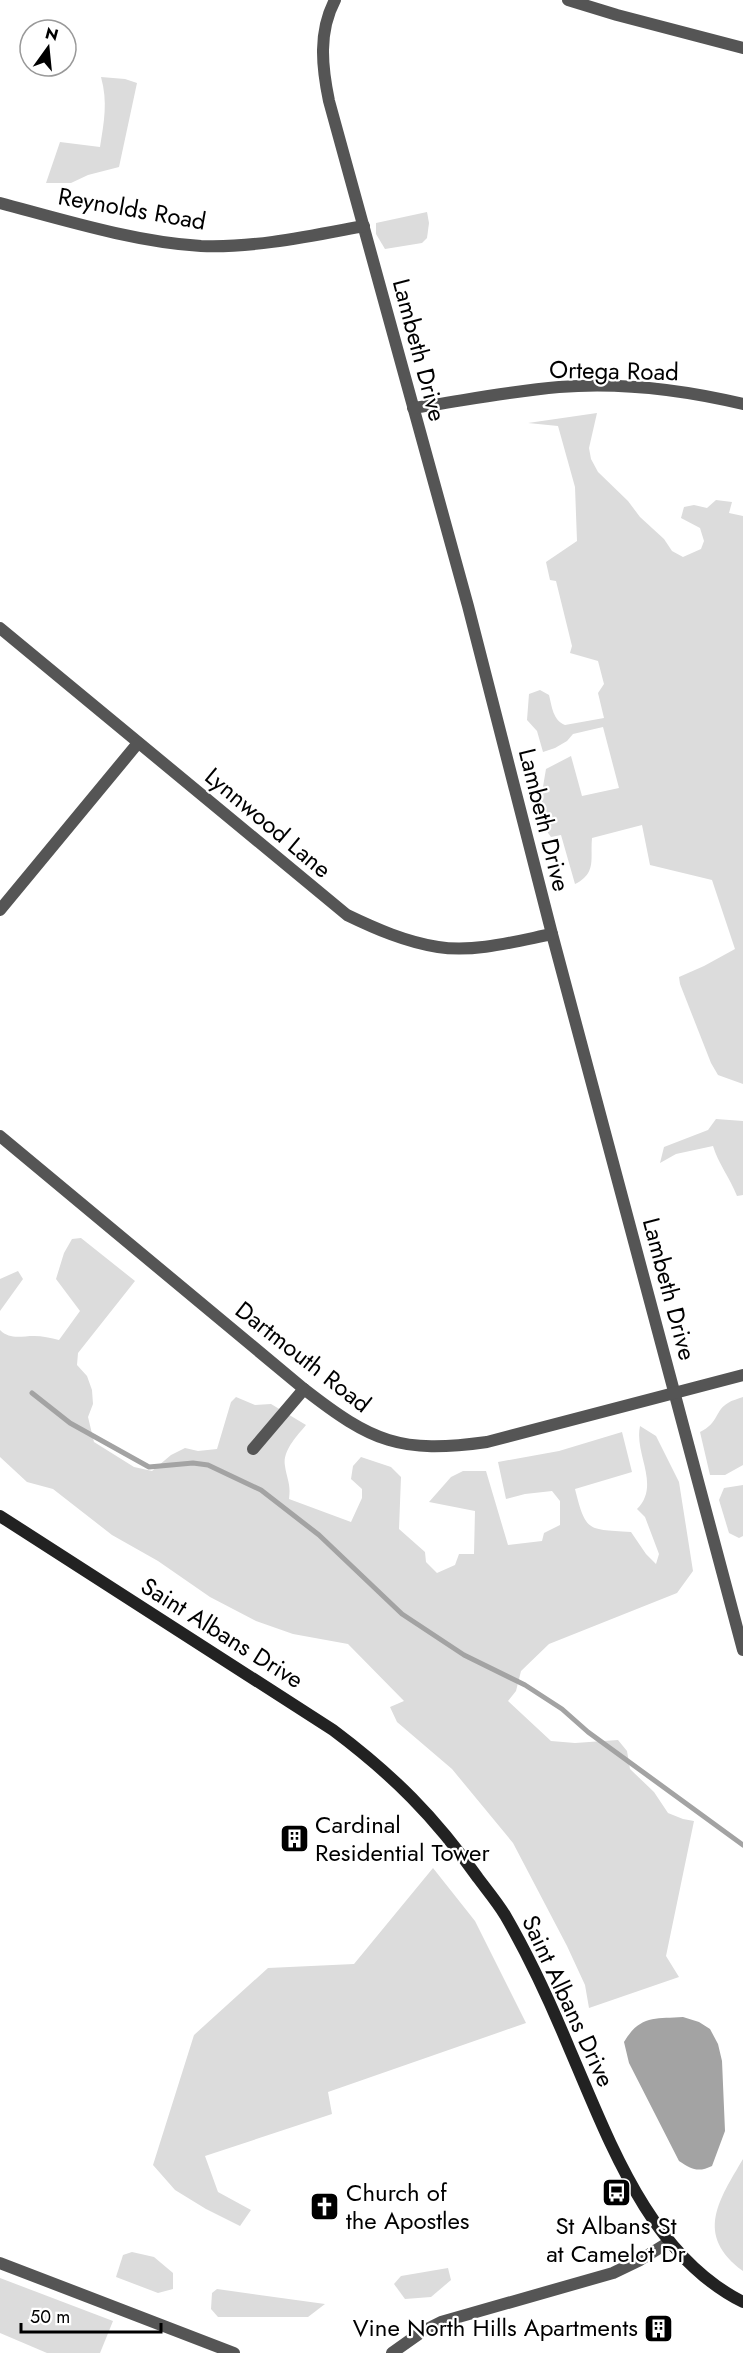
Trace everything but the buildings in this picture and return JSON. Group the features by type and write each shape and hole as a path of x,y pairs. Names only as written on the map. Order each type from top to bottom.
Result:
{"street":[{"name":"Lambeth Drive","path":"335,0 327,15 323,39 323,68 329,101 468,606 552,934 743,1650"},
{"path":"568,0 743,48"},
{"name":"Reynolds Road","path":"0,203 114,232 202,246 237,246 274,242 364,226"},
{"name":"Ortega Road","path":"413,408 560,387 600,386 669,390 743,404"},
{"name":"Lynnwood Lane","path":"0,628 347,915 377,930 440,947 489,946 552,934"},
{"path":"0,910 138,743"},
{"name":"Dartmouth Road","path":"0,1136 304,1389 354,1426 377,1437 404,1445 434,1447 487,1442 743,1375"},
{"path":"253,1449 304,1389"},
{"name":"Saint Albans Drive","path":"0,1516 333,1730 372,1760 422,1806 455,1844 504,1914 545,1991 607,2137 648,2214 669,2242 706,2278 743,2302"},
{"path":"392,2353 423,2331 441,2322 613,2273 669,2242"},
{"path":"0,2263 234,2353"}],"shaded area":[{"path":"101,77 125,79 137,83 119,167 88,175 71,183 46,183 60,142 100,147 105,104"},
{"path":"427,212 429,223 427,238 422,243 385,249 376,234 376,223"},
{"path":"597,413 589,448 591,459 598,472 664,539 672,551 683,557 701,549 704,541 700,528 681,518 684,507 694,505 707,508 716,500 732,502 729,513 743,516 743,1084 718,1075 711,1063 680,984 679,977 735,949 712,880 650,865 642,825 592,838 590,870 582,880 575,884 561,835 551,837 543,821 541,804 546,769 571,756 582,796 619,788 603,727 573,734 567,741 543,752 537,731 527,720 529,694 540,690 549,695 555,716 565,725 604,718 598,693 604,684 598,661 570,653 572,646 556,581 550,580 546,562 577,541 575,487 558,426 528,423"},
{"path":"716,1119 743,1121 743,1195 737,1196 713,1146 676,1154 660,1163 664,1147 708,1130"},
{"path":"81,1238 135,1281 78,1353 77,1365 87,1376 92,1390 93,1404 88,1417 94,1442 134,1467 152,1471 171,1455 185,1448 198,1451 217,1449 231,1402 236,1397 255,1405 271,1404 306,1425 291,1444 286,1455 289,1499 351,1522 362,1498 362,1489 351,1479 353,1466 361,1457 391,1467 401,1477 399,1529 425,1552 426,1562 437,1573 455,1565 459,1554 474,1554 475,1511 429,1502 451,1477 463,1471 486,1471 508,1545 542,1541 544,1533 560,1525 560,1501 552,1491 506,1499 498,1462 559,1451 622,1432 632,1472 575,1489 582,1514 591,1526 597,1529 631,1532 656,1564 659,1554 645,1517 637,1509 644,1500 647,1490 640,1447 640,1426 656,1436 679,1482 693,1571 677,1593 549,1644 521,1671 516,1691 508,1701 551,1741 575,1743 618,1740 627,1751 630,1769 654,1792 668,1813 694,1821 666,1956 679,1977 589,2008 585,1985 513,1843 452,1769 397,1722 390,1707 404,1701 348,1644 293,1634 256,1621 210,1597 158,1561 112,1535 53,1489 27,1482 0,1457 0,1330 12,1336 37,1336 59,1340 80,1311 56,1279 64,1253 72,1239"},
{"path":"18,1271 23,1279 0,1311 0,1279"},
{"path":"743,1397 743,1465 725,1475 710,1475 700,1432 711,1425 724,1406"},
{"path":"743,1485 743,1536 739,1538 729,1533 719,1500 724,1488"},
{"path":"433,1868 475,1921 526,2023 328,2092 332,2114 205,2156 218,2192 251,2210 240,2226 175,2190 153,2165 194,2035 268,1968 354,1964"},
{"path":"683,2017 699,2022 710,2029 718,2044 722,2061 725,2131 712,2166 699,2170 679,2161 629,2063 624,2042 636,2027 649,2020"},
{"path":"743,2159 743,2271 728,2258 719,2244 715,2231 720,2203"},
{"path":"132,2252 154,2257 173,2273 173,2289 158,2293 116,2277 123,2255"},
{"path":"448,2268 451,2280 431,2297 405,2299 394,2284 401,2276"},
{"path":"0,2278 113,2321 100,2353 47,2353 0,2333"},
{"path":"217,2289 325,2304 308,2317 218,2317 211,2309 212,2293"}],"waterway":[{"path":"32,1393 70,1423 149,1467 193,1463 208,1465 261,1490 319,1535 402,1614 464,1655 525,1685 562,1709 588,1732 743,1845"}],"place":[{"name":"Cardinal Residential Tower","path":"294,1839"},
{"name":"St Albans St at Camelot Dr","path":"616,2193"},
{"name":"Church of the Apostles","path":"325,2207"},
{"name":"Vine North Hills Apartments","path":"659,2328"}]}
